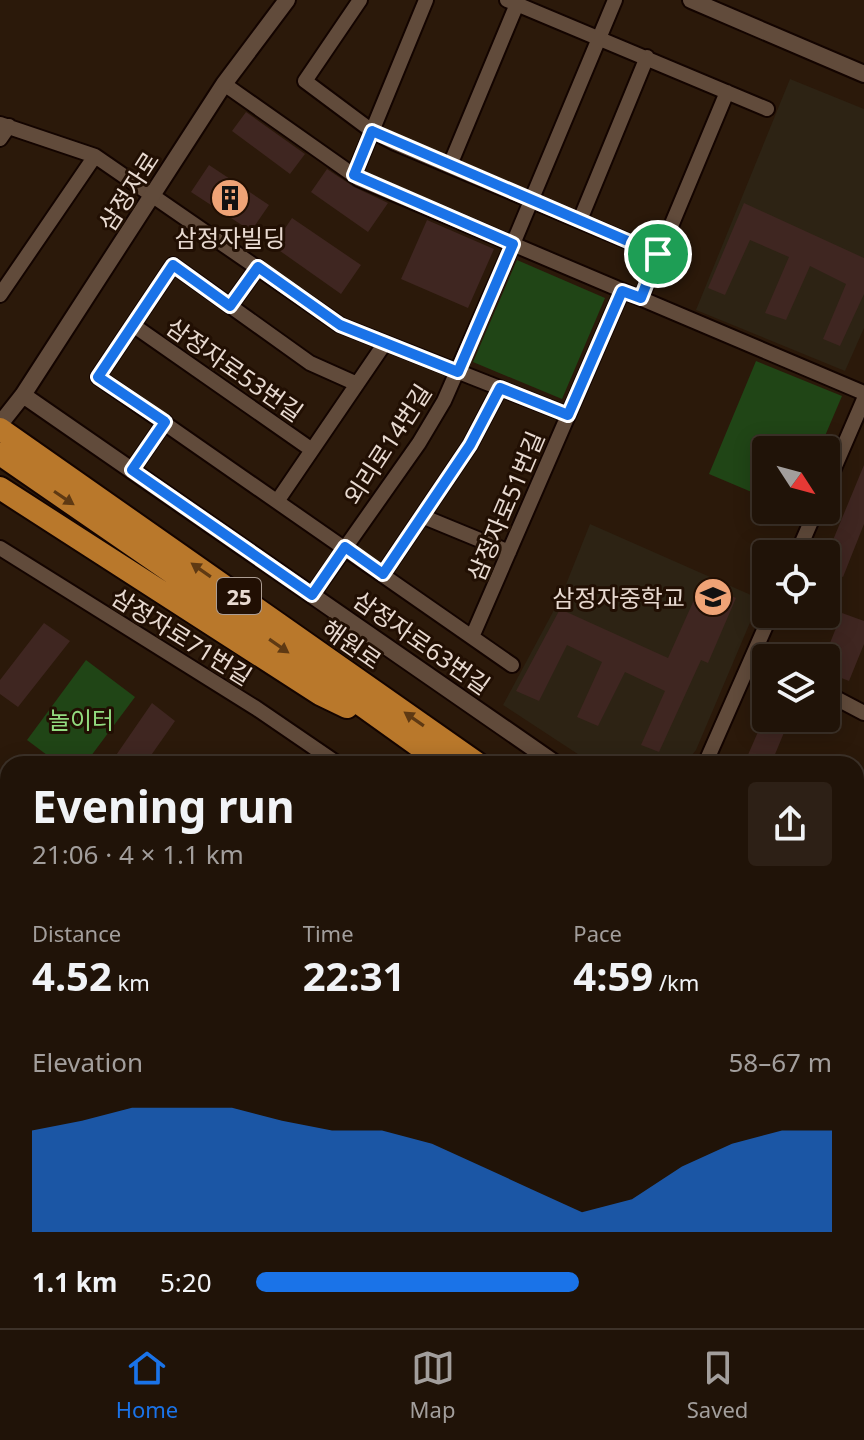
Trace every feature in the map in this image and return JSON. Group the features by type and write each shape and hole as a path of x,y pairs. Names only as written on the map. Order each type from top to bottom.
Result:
{"highway":[{"name":"해원로","path":"4,421 467,756"},
{"name":"해원로","path":"0,454 433,756"},
{"path":"0,488 320,694 402,734"}],"street":[{"name":"삼정자로","path":"4,421 154,196 224,84 287,0"},
{"path":"360,0 305,81 372,131 658,254"},
{"name":"외리로14번길","path":"312,595 419,443 458,372 615,0"},
{"path":"691,0 864,74"},
{"path":"354,175 421,2"},
{"path":"450,165 512,2 767,109"},
{"path":"580,220 647,57"},
{"path":"224,84 354,175 864,396 840,453"},
{"path":"641,298 727,92"},
{"path":"0,139 4,125"},
{"name":"삼정자로51번길","path":"4,125 95,156 340,325 568,415 472,637"},
{"path":"0,295 95,156"},
{"name":"삼정자로53번길","path":"165,422 98,377 173,265 310,363 357,384 278,500"},
{"path":"230,306 258,267"},
{"path":"568,415 622,291"},
{"name":"삼정자로53번길","path":"133,325 312,450"},
{"path":"357,384 385,343"},
{"path":"383,574 470,445 500,388"},
{"name":"삼정자로63번길","path":"23,395 544,756"},
{"path":"132,470 165,422 512,665"},
{"path":"424,517 509,552"},
{"name":"삼정자로71번길","path":"0,548 256,708 326,756"},
{"path":"709,756 752,673"},
{"path":"840,700 864,713"}],"shaded area":[{"path":"790,79 864,109 864,328 845,371 696,310"},
{"name":"삼정자중학교","path":"590,524 752,595 752,618 691,756 581,756 503,705 561,597"}],"green space":[{"path":"517,260 605,298 562,399 473,362"},
{"path":"756,361 842,396 825,436 752,436 752,492 709,474"},
{"name":"놀이터","path":"86,660 135,697 91,756 48,756 27,740"}],"building":[{"path":"246,112 305,154 290,174 232,131"},
{"name":"삼정자빌딩","path":"209,165 269,205 251,231 191,192"},
{"path":"327,169 354,187 388,203 368,232 311,192"},
{"path":"744,203 864,258 864,294 840,346 823,339 846,284 810,266 786,320 765,313 789,257 750,240 725,295 708,288"},
{"path":"292,218 361,265 341,294 273,246"},
{"path":"427,220 494,249 468,308 401,279"},
{"path":"864,465 864,524 843,577 840,576 840,540 833,540"},
{"name":"삼정자중학교","path":"702,582 736,598 708,663 701,660 659,752 641,745 665,691 625,672 598,726 577,717 602,662 567,645 539,701 516,691 560,609 668,658"},
{"path":"842,613 864,621 864,644 849,681 840,677 840,644 830,644 836,628 840,628"},
{"path":"44,623 70,641 18,707 0,694 0,680"},
{"path":"152,703 175,721 151,756 116,756"},
{"path":"758,732 784,732 774,756 747,756"}],"place":[{"name":"삼정자빌딩","path":"230,198"},
{"name":"삼정자중학교","path":"713,597"}],"route":[{"path":"372,131 658,254 641,298 622,291 568,415 500,388 470,445 383,574 345,547 312,595 132,470 165,422 98,377 173,265 230,306 258,267 340,325 458,372 513,244 398,197 354,175 372,131"}]}
